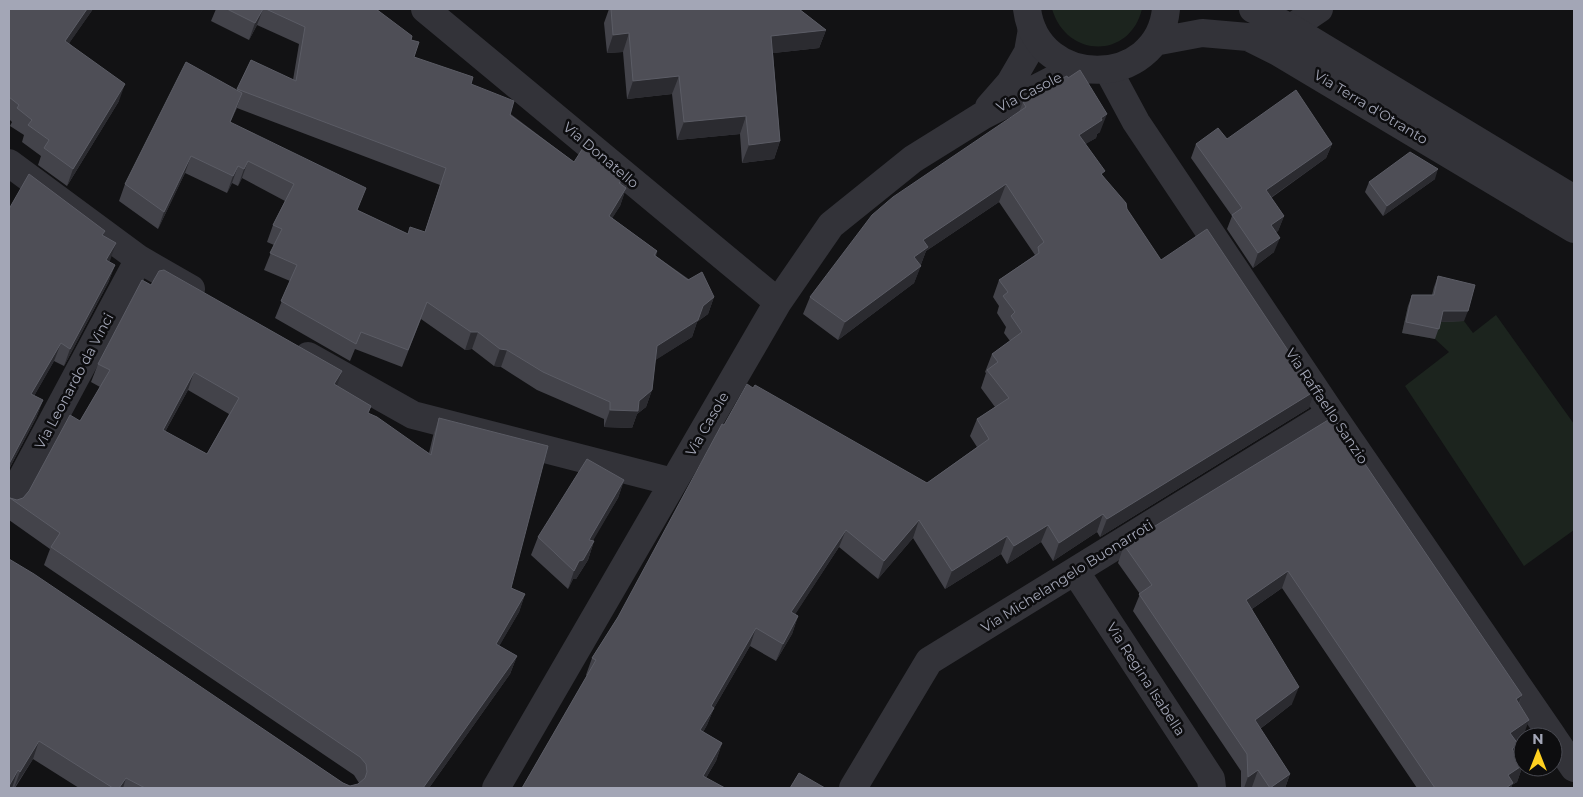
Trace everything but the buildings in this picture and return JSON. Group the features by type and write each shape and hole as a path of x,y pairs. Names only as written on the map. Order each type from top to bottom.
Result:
{"street":[{"name":"Via Donatello","path":"425,9 778,302"},
{"path":"1030,19 1043,46 1058,59 1076,68 1108,70 1125,65 1141,55 1154,42 1162,27 1166,9"},
{"name":"Via Terra d'Otranto","path":"1253,9 1292,28 1574,198"},
{"path":"1292,28 1319,9"},
{"name":"Via Casole","path":"982,116 1010,83 1028,52 1030,19"},
{"name":"Via Terra d'Otranto","path":"1154,42 1202,33 1248,37 1286,57 1574,229"},
{"name":"Via Casole","path":"496,788 778,302 831,225 913,159 982,116 1076,68"},
{"name":"Via Raffaello Sanzio","path":"1108,70 1136,122 1546,727"},
{"path":"9,163 138,260 216,303"},
{"name":"Via Leonardo da Vinci","path":"9,502 138,260"},
{"path":"284,342 413,415 673,482"},
{"name":"Via Michelangelo Buonarroti","path":"853,788 929,661 1332,413"},
{"name":"Via Regina Isabella","path":"1075,571 1211,779 1212,788"},
{"name":"Via Raffaello Sanzio","path":"1563,752 1574,768"}],"shaded area":[{"path":"1052,9 1142,9 1135,25 1125,37 1112,44 1098,46 1084,44 1071,37 1060,25"},
{"path":"1434,287 1472,295 1464,321 1473,333 1496,315 1574,424 1574,530 1524,566 1405,386 1449,352 1435,339 1402,333 1408,306 1430,306"}]}
